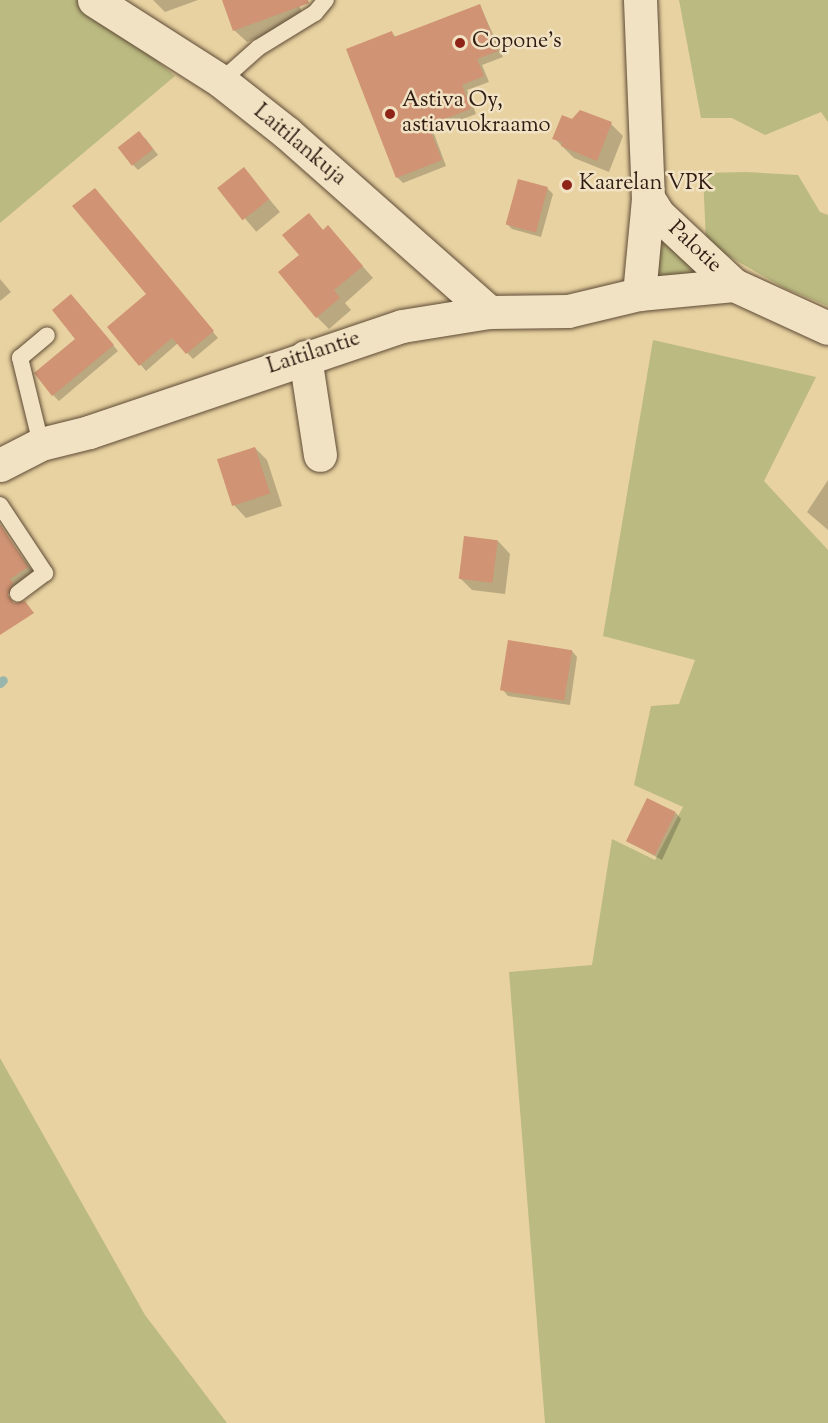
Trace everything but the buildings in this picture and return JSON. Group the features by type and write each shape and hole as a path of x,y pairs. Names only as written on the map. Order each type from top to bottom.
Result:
{"street":[{"name":"Laitilankuja","path":"94,0 220,81 287,133 489,312"},
{"path":"639,294 648,198 640,0"},
{"name":"Palotie","path":"648,198 658,214 734,285 828,328"},
{"name":"Laitilantie","path":"0,465 41,444 89,432 402,326 489,312 568,310 639,294 734,285"},
{"path":"305,357 320,455"}],"lane":[{"path":"220,81 258,48 315,13 326,0"},
{"path":"41,444 20,358 47,335"},
{"path":"0,505 45,573 18,593"}],"shaded area":[{"path":"0,0 84,0 175,76 0,223"},
{"path":"679,0 828,0 828,122 821,112 765,135 732,118 701,118"},
{"path":"746,172 798,175 820,212 828,215 828,306 784,288 706,243 703,173"},
{"path":"666,242 713,276 664,279 654,266 657,250"},
{"path":"653,340 816,377 764,481 828,550 828,1423 545,1423 509,972 592,965 612,839 655,860 683,807 634,785 651,706 679,704 695,660 603,636"},
{"path":"0,1058 145,1315 227,1423 0,1423"}],"waterway":[{"path":"0,683 3,680"}],"place":[{"name":"Copone's","path":"460,43"},
{"name":"Astiva Oy, astiavuokraamo","path":"390,114"},
{"name":"Kaarelan VPK","path":"567,185"}]}
